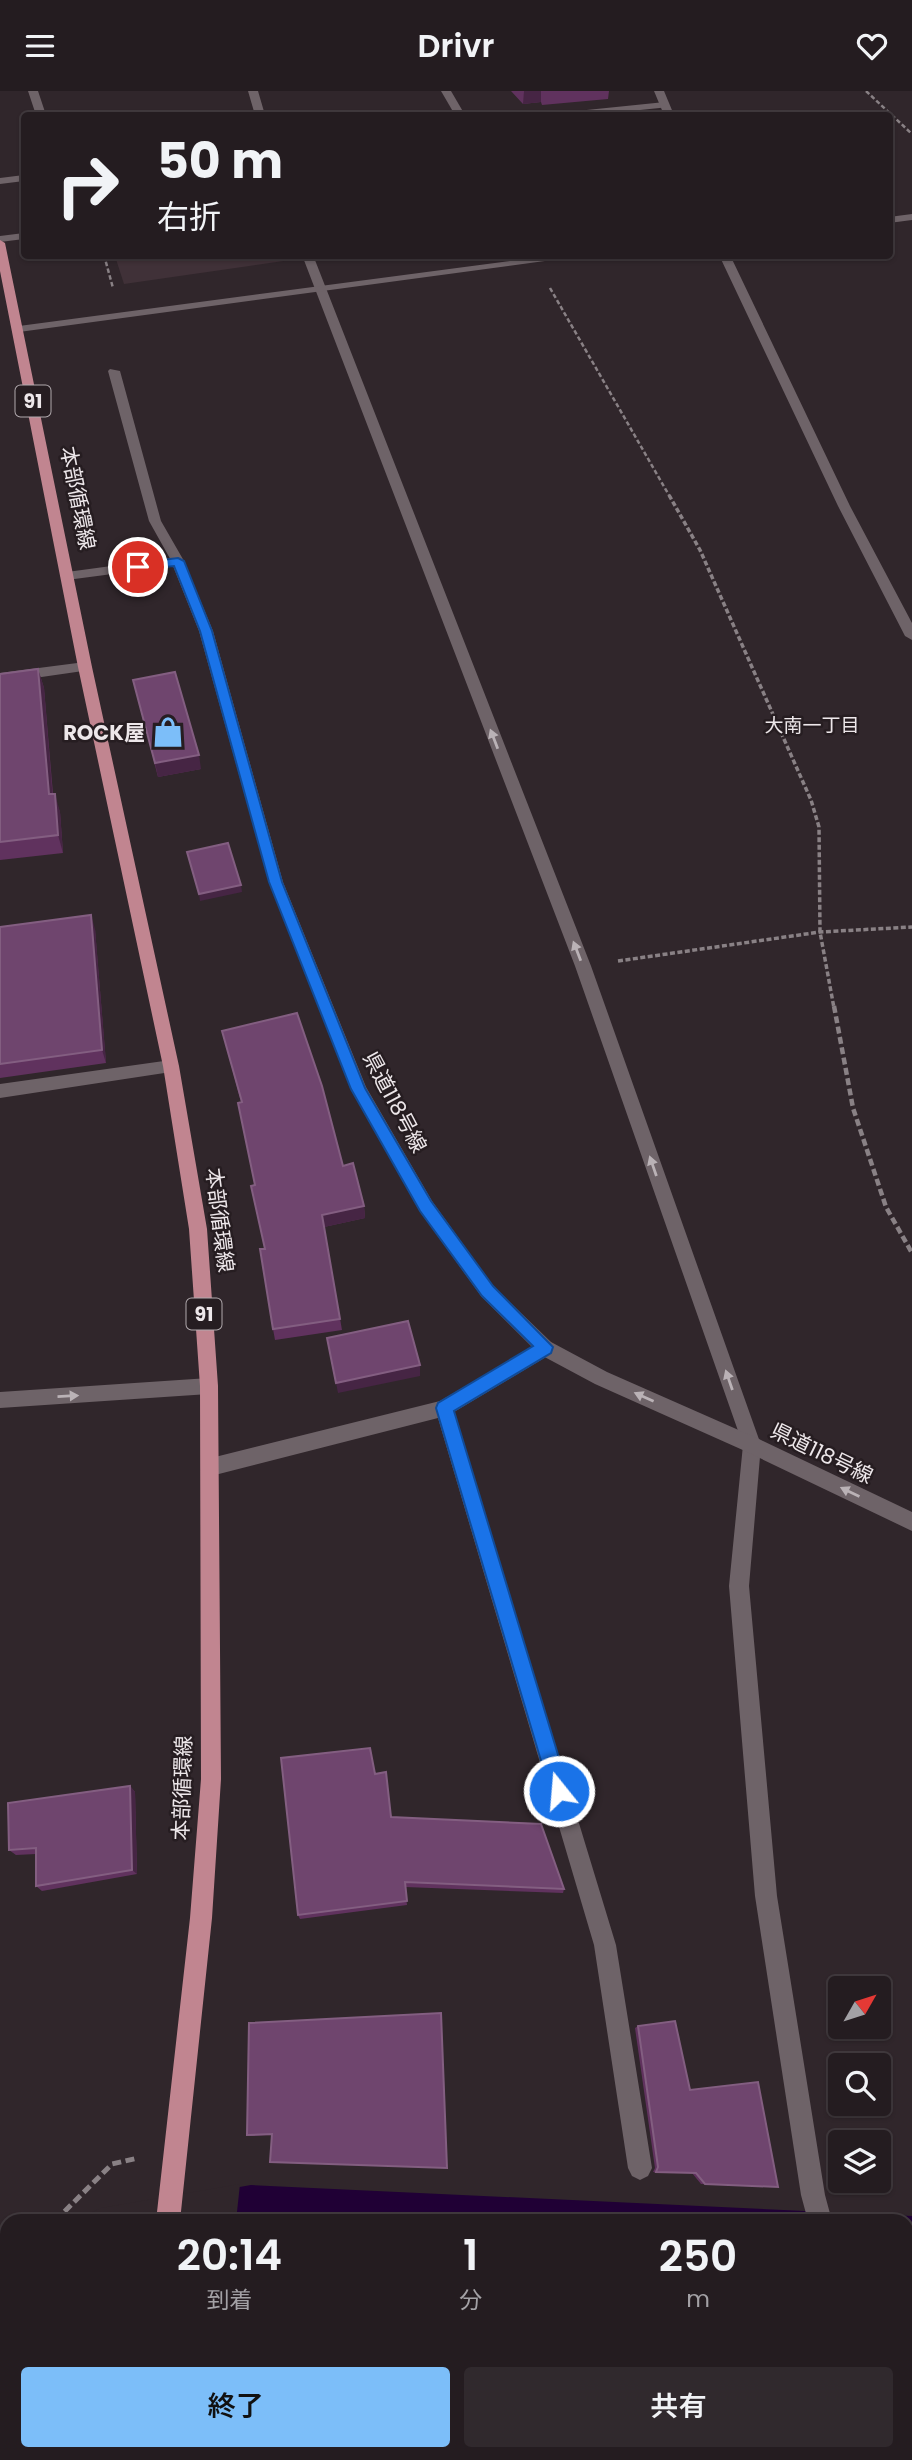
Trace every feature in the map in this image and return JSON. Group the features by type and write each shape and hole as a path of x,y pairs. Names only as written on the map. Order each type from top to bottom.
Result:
{"main road":[{"name":"本部循環線","path":"0,241 66,576 171,1066 198,1229 209,1386 211,1467 211,1779 201,1918 169,2214"}],"street":[{"path":"33,91 40,112"},
{"path":"253,91 259,112"},
{"path":"446,91 458,112"},
{"path":"627,112 667,110 659,91"},
{"path":"0,181 21,178"},
{"path":"893,219 912,217"},
{"path":"0,241 21,237"},
{"path":"308,259 583,966 752,1445 739,1586 766,1896 818,2214"},
{"path":"19,329 553,259"},
{"path":"726,259 844,506 912,636"},
{"name":"県道118号線","path":"114,371 155,521 178,561 206,631 275,882 359,1089 433,1217 487,1291 545,1347 601,1378 752,1445 912,1522"},
{"path":"66,576 178,561"},
{"path":"0,678 85,667"},
{"path":"0,1091 171,1066"},
{"path":"211,1467 444,1408 545,1347"},
{"path":"0,1399 209,1386"},
{"path":"444,1408 605,1945 640,2168"}],"path":[{"path":"866,91 888,112"},
{"path":"893,116 912,134"},
{"path":"105,259 114,289"},
{"path":"549,287 700,550 811,800 819,827 820,932 853,1108 886,1207 912,1254"},
{"path":"583,966 820,932 912,927"},
{"path":"62,2214 112,2164 175,2158"}],"shaded area":[{"path":"116,259 297,259 124,284"},
{"path":"251,2185 869,2214 96,2214"}],"pier":[{"path":"240,2184 237,2214 88,2214 101,2208"}],"building":[{"path":"38,669 49,794 55,794 58,835 0,842 0,674"},
{"name":"ROCK屋","path":"175,672 199,755 155,763 133,680"},
{"path":"228,843 241,885 199,894 187,852"},
{"path":"91,915 102,1050 0,1064 0,927"},
{"path":"297,1013 322,1086 343,1166 353,1163 364,1206 322,1215 340,1319 273,1329 260,1249 265,1249 251,1186 255,1185 238,1103 242,1102 222,1031"},
{"path":"408,1321 420,1365 336,1383 327,1338"},
{"path":"370,1748 375,1774 386,1772 391,1817 541,1824 564,1889 405,1882 407,1901 298,1915 281,1758"},
{"path":"130,1786 132,1870 36,1886 36,1848 9,1850 8,1803"},
{"path":"441,2013 447,2168 270,2162 272,2134 247,2135 249,2023"},
{"path":"675,2021 690,2090 758,2082 778,2187 705,2184 696,2173 656,2172 658,2167 638,2026"}],"place":[{"name":"ROCK屋","path":"168,732"}],"district":[{"name":"大南一丁目","path":"812,725"}],"route":[{"path":"138,567 178,561 206,631 275,882 359,1089 426,1206 487,1291 545,1347 444,1408 559,1791"}]}
